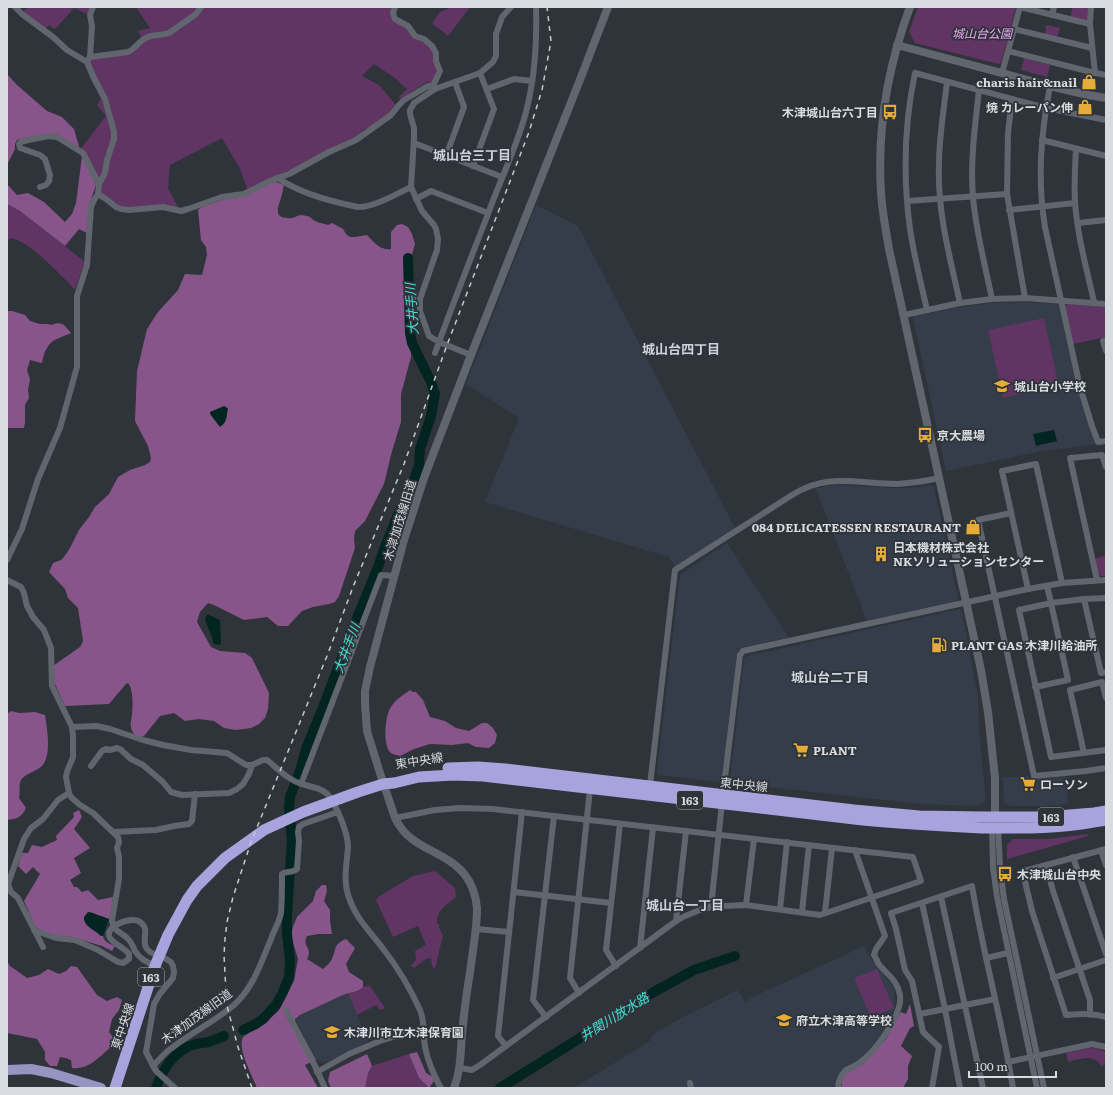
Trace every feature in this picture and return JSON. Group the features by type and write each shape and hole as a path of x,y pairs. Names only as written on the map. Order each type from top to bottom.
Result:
{"highway":[{"name":"東中央線","path":"383,784 392,777 414,772 433,769 478,767 650,785 723,799"},
{"name":"東中央線","path":"115,1088 155,966 168,935 191,895 206,876 225,858 264,830 303,812 383,784 419,777 453,775 483,776 590,788 854,810 995,824 1063,826 1106,820"},
{"name":"東中央線","path":"995,824 1106,811"}],"main road":[{"path":"7,1070 31,1069 51,1073 101,1088"}],"street":[{"path":"15,7 67,50 88,60 133,50 147,37 169,32 196,14 201,7"},
{"path":"7,560 22,530 38,479 60,428 77,367 77,296 87,265 91,207 98,194 99,184 105,173 107,160 114,138 105,98 94,78 88,60 92,26 90,15 93,7"},
{"path":"395,7 393,13 395,19 408,26 415,36 429,42 436,53 436,61 440,71 434,88"},
{"path":"471,355 439,342 429,336 420,311 420,299 437,250 437,234 434,225 422,211 411,187 414,128 410,114 411,107 416,101 434,88 480,73 493,62 496,56 496,34 502,17 511,7"},
{"path":"435,353 526,112 532,81 536,7"},
{"name":"木津加茂線旧道","path":"301,784 381,575 395,576 424,478 608,7"},
{"path":"910,7 897,45 885,101 880,167 881,192 886,228 904,315 980,664 988,712 995,778 993,867 995,882 1008,953 1037,1088"},
{"path":"1002,73 1020,7 1090,24"},
{"path":"1052,15 1054,7"},
{"path":"1091,7 1090,24 1094,73"},
{"path":"1014,29 1092,48"},
{"path":"897,45 1050,86 1106,98"},
{"path":"1008,50 1106,75"},
{"path":"473,166 494,109 480,73"},
{"path":"927,310 910,230 907,202 905,151 910,94 915,73 1046,108 1106,120"},
{"path":"487,89 514,79 532,81"},
{"path":"446,156 464,107 455,82"},
{"path":"947,82 938,165 943,223 960,303"},
{"path":"98,194 121,209 128,210 163,207 181,211 222,197 244,194 356,140 391,115 404,100 428,86 434,88"},
{"path":"1050,86 1042,140 1040,172 1045,227 1080,387 1098,442 1106,441"},
{"path":"979,90 973,157 973,196 978,230 992,299"},
{"path":"1012,99 1008,133 1007,194 1025,298"},
{"path":"40,187 46,185 49,181 50,175 45,159 40,155 20,148 19,144 28,140 49,136 57,138 83,153 99,184"},
{"path":"1042,140 1106,156"},
{"path":"414,143 502,177"},
{"path":"1076,148 1074,178 1075,203 1094,302"},
{"path":"278,178 292,187 308,194 358,207 365,207 385,200 411,187"},
{"path":"416,199 432,191 488,213"},
{"path":"907,202 1007,194"},
{"path":"1009,210 1075,203"},
{"path":"1078,223 1106,220"},
{"path":"904,315 960,303 992,299 1025,298 1106,304"},
{"path":"1106,340 1103,341 1106,351"},
{"path":"1097,580 1070,458 1102,454 1106,467"},
{"path":"1028,589 1002,471 1036,464 1062,583"},
{"path":"650,785 675,570 792,494 810,485 836,480 897,484 939,478"},
{"path":"1011,513 978,520 1034,776 1106,768"},
{"path":"395,576 370,667 365,704 367,731 383,784 399,826 412,839 446,858 456,866 464,874 476,900 476,929 463,1026 460,1068 454,1088"},
{"path":"7,580 21,587 27,606 33,617 44,630 51,648 52,686 72,727 73,735 72,757 66,777 69,793 71,797 93,813 118,837 117,848 119,857 119,879 112,920 114,927 130,941 141,959 155,966"},
{"path":"711,907 740,655 743,651 1028,589 1062,583 1106,580"},
{"path":"1035,687 1068,680 1047,586"},
{"path":"1106,598 1051,603 1018,610 1051,757 1106,750"},
{"path":"1084,599 1101,673 1106,672"},
{"path":"1084,753 1070,690 1102,682 1106,698"},
{"path":"72,727 97,726 163,745 227,754 246,765 252,765 267,760 288,778 301,784 320,789 328,794 338,812 346,832 348,846 345,862 347,894 354,913 400,972 420,1009 424,1020 426,1052 441,1088"},
{"path":"91,766 102,751 117,748 131,759 143,765 163,782 171,792 182,795 229,793 237,789 242,784 249,774 252,765"},
{"path":"579,993 570,978 590,788"},
{"path":"43,947 18,898 11,892 8,884 24,839 31,828 43,819 58,800 69,793"},
{"path":"114,832 156,830 190,824 192,821 195,794"},
{"path":"395,818 435,810 460,808 493,809 856,850 913,857 921,881 820,915 746,905 711,907 692,913 676,921 480,1065 472,1070 460,1068"},
{"name":"木津加茂線旧道","path":"155,1068 165,1054 173,1047 233,1006 242,997 262,963 279,920 282,874 284,872 293,872 297,869 299,827 303,824 338,812"},
{"path":"506,1046 498,1036 522,812"},
{"path":"546,1017 533,1000 554,816"},
{"path":"616,966 606,950 620,824"},
{"path":"995,824 1004,899 1044,1088"},
{"path":"640,948 653,828"},
{"path":"118,845 121,843 127,831"},
{"path":"676,921 686,831"},
{"path":"746,905 754,839"},
{"path":"780,909 787,842"},
{"path":"802,912 809,845"},
{"path":"825,913 832,848"},
{"path":"839,1088 838,1085 840,1078 845,1070 858,1064 878,1044 890,1027 899,1006 900,996 894,980 878,963 874,955 876,949 885,936 856,850"},
{"path":"1106,865 1104,850 1073,857 1024,871 1023,873 1032,911 1066,1015 1090,1014 1106,1017"},
{"path":"1073,857 1106,954"},
{"path":"1046,865 1053,891 1090,1000 1090,1014"},
{"path":"932,1088 939,1047 923,1032 912,982 905,970 891,913 972,886 1013,1088"},
{"path":"514,892 611,903"},
{"path":"941,897 982,1088"},
{"path":"922,903 945,1009 960,1088"},
{"path":"34,930 56,938 74,940 98,950 118,962 123,963 129,959 129,954 109,938 109,933 110,930 117,924 137,920 141,922 146,931 144,945 147,951 152,953"},
{"path":"476,929 509,932"},
{"path":"986,958 1008,953"},
{"path":"166,959 171,962 173,966 173,978 154,1004 146,1052 155,1068 174,1088"},
{"path":"1053,978 1106,960"},
{"path":"920,1014 995,999"},
{"path":"286,1010 325,1088"},
{"path":"317,1072 349,1054 380,1041 406,1033 424,1031"},
{"path":"1008,1062 1092,1044 1106,1047"}],"shaded area":[{"path":"7,74 17,85 47,111 62,117 74,129 80,150 48,134 17,140 15,149 7,165"},
{"path":"82,156 96,185 89,205 87,233 79,229 65,246 20,211 7,204 7,184 17,195 28,193 44,202 65,222 72,214 76,203"},
{"path":"276,182 284,185 278,210 280,216 291,218 303,215 328,225 332,223 343,229 350,237 367,235 377,245 387,249 391,249 391,232 397,225 402,224 408,227 412,234 415,244 406,275 408,284 413,291 418,293 414,306 411,357 401,394 401,422 384,484 365,521 355,531 355,548 339,596 335,602 302,611 288,626 278,626 267,617 244,620 208,603 200,612 197,622 211,647 220,651 245,653 252,658 269,693 268,709 265,718 259,724 251,728 236,730 224,728 214,721 199,719 185,721 174,713 160,716 144,736 140,737 134,734 131,726 132,701 131,690 128,683 109,704 65,706 55,684 53,666 80,647 83,641 78,608 68,598 65,589 49,572 53,563 64,557 79,530 95,507 109,494 118,477 130,470 150,462 151,458 148,446 135,421 137,371 147,329 158,312 178,290 185,274 202,275 207,255 206,247 201,240 198,210 202,207"},
{"path":"536,205 578,226 735,528 677,567 669,557 485,502 519,418 466,384"},
{"name":"城山台小学校","path":"993,303 1056,303 1059,305 1074,373 1096,444 1038,452 946,471 913,318 915,316 960,307"},
{"path":"7,311 25,315 30,321 40,324 62,324 71,333 51,342 45,351 42,363 30,360 27,370 30,379 28,390 29,398 25,405 24,428 7,428"},
{"path":"224,406 228,409 227,416 226,421 220,427 210,412"},
{"path":"1054,430 1057,441 1036,446 1033,434"},
{"path":"841,485 910,488 931,485 934,487 958,599 957,602 867,621 816,489 826,486"},
{"path":"727,543 789,638 738,650 723,779 719,782 659,775 657,772 680,575"},
{"path":"959,609 962,612 978,697 980,740 986,801 977,806 920,804 732,783 730,780 744,658 747,656"},
{"path":"207,615 220,620 221,644 216,645 213,643 205,618"},
{"path":"410,690 416,692 423,700 430,717 445,721 456,728 469,731 482,723 487,723 493,728 497,735 495,743 489,748 476,747 468,743 452,745 430,744 414,749 400,756 391,753 387,747 385,735 387,716 395,702"},
{"path":"11,711 19,713 35,712 45,715 48,734 48,748 45,761 42,766 23,777 21,780 19,798 26,808 23,814 14,819 7,820 7,714"},
{"path":"1029,776 1031,779 1066,777 1068,804 1011,806 1004,804 1003,777"},
{"path":"79,810 82,817 74,829 90,848 74,858 81,873 70,880 74,887 77,887 82,892 88,890 98,900 113,897 109,919 91,912 87,925 115,946 112,951 102,946 72,937 57,936 40,930 35,926 24,901 40,874 33,867 26,874 18,866 22,853 28,853 32,845 42,847 57,840 56,836 74,817 73,813"},
{"path":"322,885 326,885 327,891 324,901 330,910 332,934 307,936 306,943 309,952 307,959 323,969 334,955 337,945 346,939 355,948 346,964 349,972 363,981 363,987 358,991 343,995 300,1015 295,1019 295,1022 316,1060 305,1065 318,1088 257,1088 243,1055 243,1037 266,1022 279,1010 294,981 298,959 291,936 293,927 297,917 313,901 316,891"},
{"path":"88,912 109,919 103,936 85,923 84,917"},
{"name":"府立木津高等学校","path":"864,946 868,954 894,989 895,1008 889,1024 865,1055 844,1069 836,1081 836,1088 574,1088 650,1041 652,1035 683,1017 737,990 746,1002 753,997"},
{"path":"7,961 10,966 27,978 39,975 48,969 59,974 66,971 71,966 77,967 97,995 107,1001 117,997 122,1000 119,1010 112,1019 109,1032 113,1037 112,1046 94,1062 84,1067 72,1068 71,1060 60,1057 57,1066 50,1066 45,1060 45,1052 37,1039 7,1033"},
{"name":"木津川市立木津保育園","path":"348,993 368,1042 325,1063 316,1060 295,1022 295,1019 300,1015"},
{"path":"910,1004 914,1026 910,1028 901,1046 912,1056 908,1066 908,1079 903,1088 842,1088 844,1076 848,1072 863,1064 886,1039 901,1012 906,1014"},
{"path":"417,1052 426,1073 433,1077 434,1081 429,1088 419,1078 409,1054"},
{"path":"367,1054 372,1066 368,1073 365,1088 331,1088 328,1081 330,1072"}],"green space":[{"path":"29,7 94,7 92,16 74,8 55,29 49,25 45,29 22,12"},
{"path":"136,7 200,7 168,31 142,38 138,31 150,28"},
{"path":"202,7 395,7 392,13 431,46 439,69 433,82 427,82 400,99 399,97 407,89 395,78 374,64 362,76 379,85 396,105 389,113 362,131 360,135 248,191 240,169 222,138 170,165 168,188 179,209 130,209 117,205 100,192 100,186 116,135 88,61 91,59 129,53 143,41 165,35"},
{"path":"449,7 470,7 448,36 432,23 440,12 450,8"},
{"name":"城山台公園","path":"918,7 1016,7 1001,63 998,64 915,43 909,32"},
{"path":"1073,7 1089,7 1088,19 1085,21 1070,18"},
{"path":"1046,25 1060,28 1057,37 1045,34"},
{"path":"1024,58 1050,65 1047,77 1021,70"},
{"path":"83,61 104,98 113,135 100,180 80,150 106,116 97,105 101,99"},
{"path":"7,204 20,211 85,262 75,289 34,250 18,240 11,238 7,241"},
{"path":"1067,304 1106,307 1106,337 1073,344 1065,307"},
{"path":"1044,318 1059,386 1003,398 988,330"},
{"path":"1106,555 1106,576 1101,576 1098,574 1095,559"},
{"path":"1088,834 1088,836 1007,859 1007,845 1013,839 1049,839"},
{"path":"435,871 455,888 456,897 440,911 437,919 437,924 439,924 439,928 443,935 435,969 432,966 431,958 426,959 414,968 411,966 416,960 415,951 426,945 418,926 393,937 376,900 378,897 413,876"},
{"path":"877,969 894,1008 871,1018 854,978"},
{"path":"370,986 385,1008 380,1010 376,1005 357,1015 348,993 357,992 363,987"},
{"path":"1095,1048 1106,1052 1105,1062 1102,1067 1091,1058 1068,1062 1066,1053"},
{"path":"409,1054 419,1078 428,1088 365,1088 368,1073 372,1066"}],"waterway":[{"name":"大井手川","path":"243,1030 263,1019 276,1005 289,977 290,961 287,934 287,914 292,840 289,808 290,797 300,771 306,749 355,623 398,515 413,483 419,465 420,449 431,416 435,394 431,382 412,343 410,333 408,258"},
{"name":"井関川放水路","path":"500,1088 652,993 694,970 735,956"},
{"name":"大井手川","path":"156,1088 165,1068 180,1052 193,1045 209,1042 224,1036"}],"railway":[{"path":"252,1088 238,1047 227,1006 224,955 227,922 233,897 251,842 404,464 447,345 529,132 542,90 551,41 547,7"}],"place":[{"name":"charis hair&nail","path":"1089,82"},
{"name":"焼 カレーパン伸","path":"1085,107"},
{"name":"木津城山台六丁目","path":"890,112"},
{"name":"城山台小学校","path":"1002,386"},
{"name":"京大農場","path":"925,435"},
{"name":"084 DELICATESSEN RESTAURANT","path":"973,527"},
{"name":"日本機材株式会社 NKソリューションセンター","path":"881,554"},
{"name":"PLANT GAS 木津川給油所","path":"939,645"},
{"name":"PLANT","path":"801,750"},
{"name":"ローソン","path":"1028,784"},
{"name":"木津城山台中央","path":"1005,874"},
{"name":"府立木津高等学校","path":"784,1020"},
{"name":"木津川市立木津保育園","path":"332,1032"}],"district":[{"name":"城山台三丁目","path":"472,154"},
{"name":"城山台四丁目","path":"681,348"},
{"name":"城山台二丁目","path":"830,676"},
{"name":"城山台一丁目","path":"685,904"}]}
